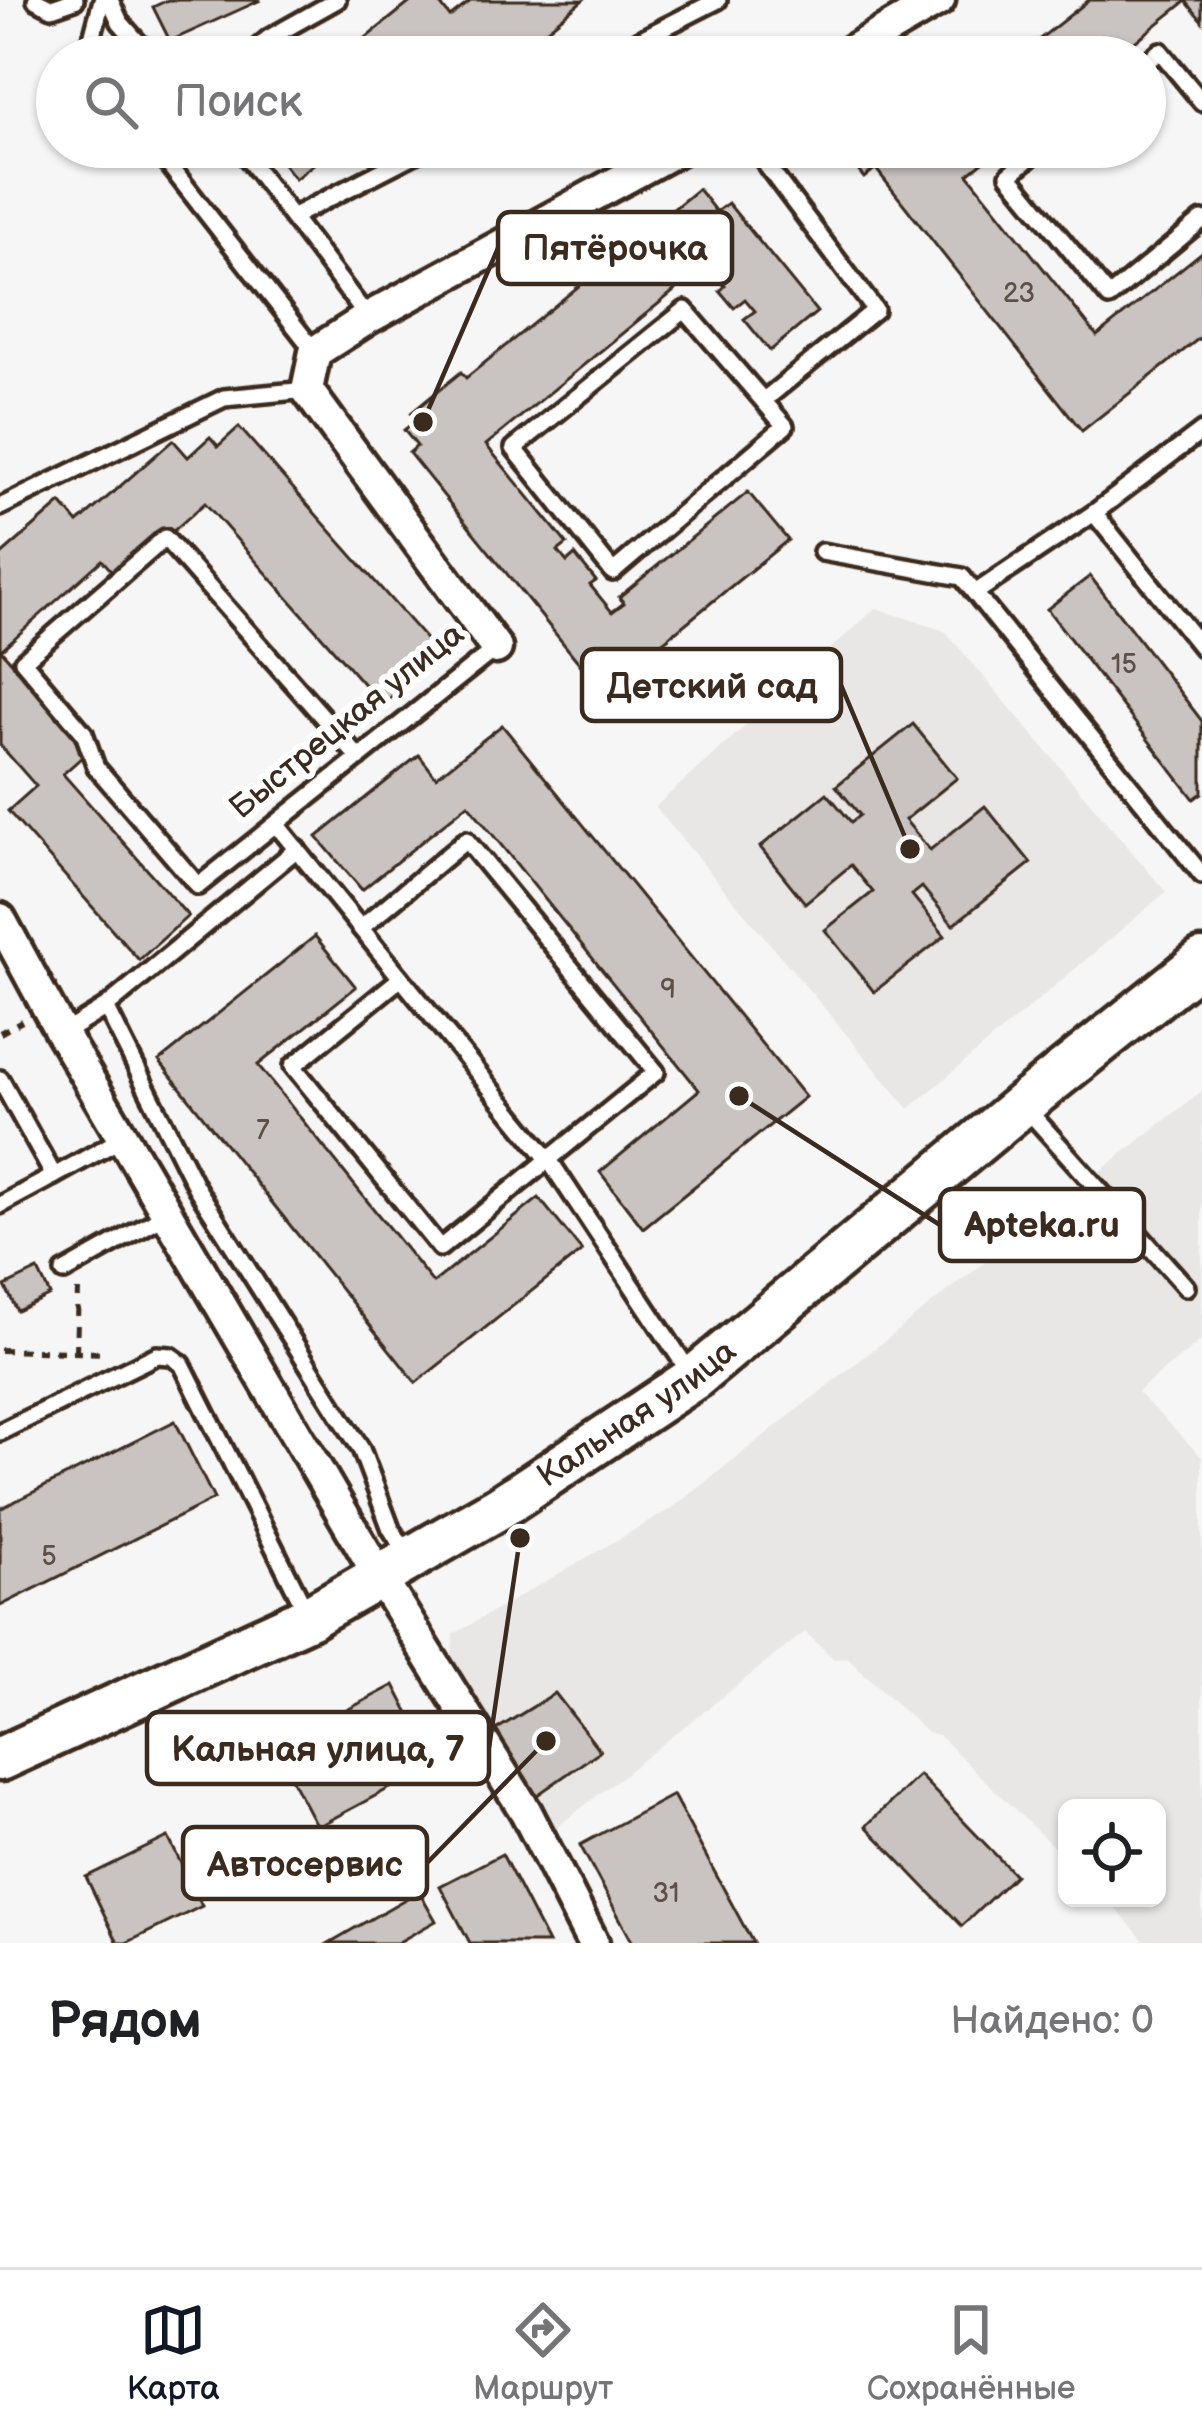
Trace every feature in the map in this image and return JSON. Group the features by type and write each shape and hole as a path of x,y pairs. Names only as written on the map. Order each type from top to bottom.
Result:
{"street":[{"path":"877,36 939,0"},
{"path":"307,390 315,352 368,318 643,168"},
{"name":"Быстрецкая улица","path":"307,390 496,648"},
{"path":"0,919 167,1214 396,1570 593,1943"},
{"name":"Кальная улица","path":"0,1760 309,1617 500,1507 694,1378 1202,962"}],"lane":[{"path":"36,0 52,8 75,0"},
{"path":"94,36 106,0"},
{"path":"106,0 132,36"},
{"path":"273,36 337,0"},
{"path":"647,36 718,0"},
{"path":"1166,58 1202,101"},
{"path":"171,168 315,352"},
{"path":"256,168 368,318"},
{"path":"294,216 388,168"},
{"path":"764,400 875,310 768,168"},
{"path":"1018,168 1009,176 1109,297 1202,220"},
{"path":"685,310 764,400 785,426 613,572 514,448 685,310"},
{"path":"0,507 224,398 307,390"},
{"path":"974,593 1094,513 1202,431"},
{"path":"1094,513 1202,648"},
{"name":"Быстрецкая улица","path":"358,758 166,538 23,661 85,734 96,767 199,886 496,648"},
{"path":"822,552 962,577 1202,875"},
{"path":"276,824 549,1160 694,1378"},
{"path":"361,928 466,840 656,1072 440,1248 292,1066 401,978"},
{"path":"62,1034 106,1007 297,849"},
{"path":"106,1007 196,1187 361,1449 391,1529 396,1570"},
{"path":"0,1079 54,1176"},
{"path":"1023,1104 1186,1287"},
{"path":"0,1205 123,1138"},
{"path":"71,1268 167,1214"},
{"path":"0,1432 158,1355 171,1356 182,1364 309,1617"}],"path":[{"path":"71,1268 76,1352"},
{"path":"0,1350 112,1353 123,1372"}],"shaded area":[{"path":"876,608 945,631 1166,892 909,1109 655,807"},
{"path":"1202,1091 1202,1340 1137,1392 1202,1457 1202,1943 1146,1943 1114,1907 1166,1907 1166,1799 1058,1799 1058,1851 938,1735 927,1733 847,1657 834,1659 805,1632 556,1828 451,1664 454,1634 671,1509"}],"building":[{"path":"168,0 261,0 181,36 168,36 153,7"},
{"path":"413,0 437,0 450,17 472,0 583,0 539,36 368,36"},
{"path":"1089,0 1202,0 1202,21 1186,1 1142,36 1044,36"},
{"path":"286,168 309,168 295,179"},
{"path":"856,168 876,168 864,178"},
{"path":"976,168 968,174 1097,336 1202,252 1202,336 1082,431 876,169"},
{"path":"698,189 716,212 728,203 817,312 770,351 744,319 755,311 745,299 734,308 720,291 725,286 708,265 712,261 705,252 678,274 685,282 486,445 567,544 558,551 567,562 575,555 596,581 590,585 612,612 624,603 619,597 748,492 788,540 615,681 597,658 584,669 409,453 417,446 404,430 417,420 411,413 461,372 466,378"},
{"path":"239,427 439,654 382,705 205,503 119,579 102,560 1,650 90,750 63,774 188,916 139,960 8,811 36,786 0,745 0,556 61,503 78,523 173,440 188,457 210,437 218,446"},
{"path":"1090,576 1202,721 1202,793 1194,799 1047,609"},
{"path":"913,724 957,778 905,820 930,850 985,806 1031,863 953,925 922,887 912,895 945,936 874,992 825,930 873,892 851,865 805,903 760,847 827,793 851,822 860,815 836,786"},
{"path":"502,725 805,1097 643,1228 600,1172 699,1090 468,804 362,890 317,837 419,755 436,777"},
{"path":"315,936 356,987 258,1065 433,1283 539,1198 582,1251 416,1383 159,1061"},
{"path":"38,1270 50,1295 17,1311 5,1286"},
{"path":"175,1421 214,1499 0,1606 0,1509"},
{"path":"394,1685 435,1764 317,1827 275,1748"},
{"path":"555,1693 600,1751 536,1796 494,1731"},
{"path":"919,1775 1015,1875 962,1926 866,1826"},
{"path":"673,1795 753,1943 633,1943 580,1845"},
{"path":"168,1837 202,1906 118,1943 86,1877"},
{"path":"502,1854 548,1943 470,1943 440,1886"},
{"path":"419,1891 436,1921 397,1943 329,1943"}],"place":[{"name":"Пятёрочка","path":"423,422"},
{"name":"Детский сад","path":"910,849"},
{"name":"Apteka.ru","path":"739,1096"},
{"name":"Кальная улица, 7","path":"520,1538"},
{"name":"Автосервис","path":"546,1741"}]}
